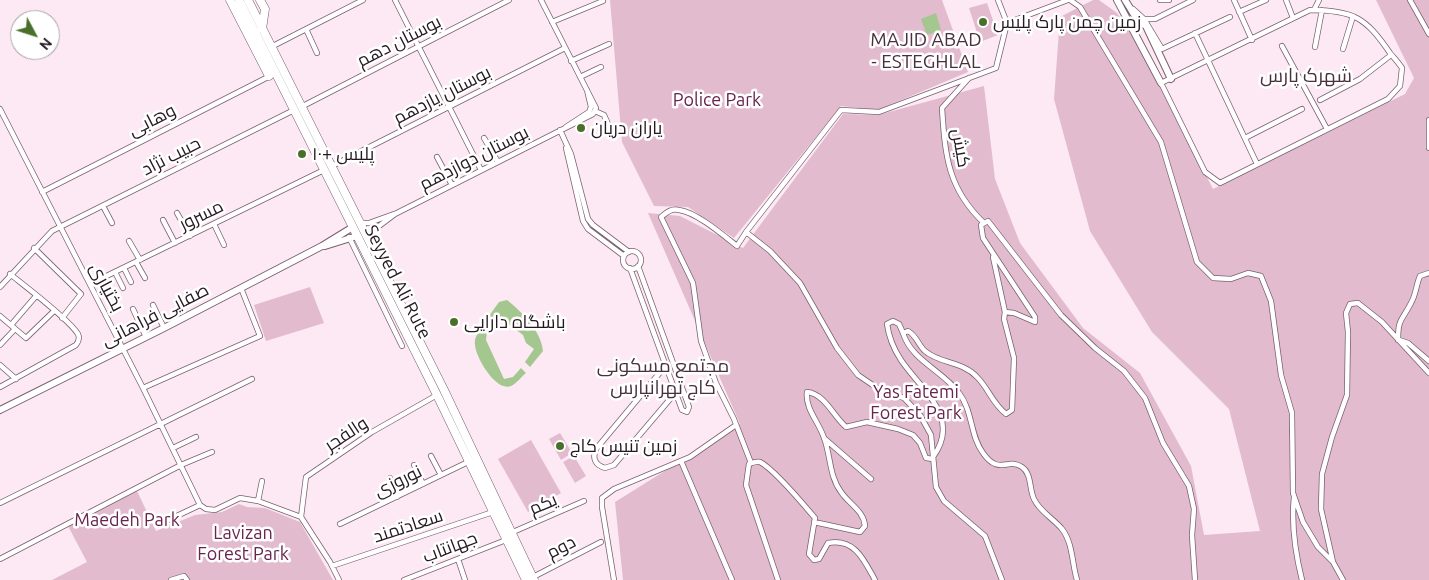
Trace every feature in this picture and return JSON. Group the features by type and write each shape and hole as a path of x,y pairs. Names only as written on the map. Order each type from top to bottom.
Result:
{"main road":[{"path":"230,0 272,75"},
{"name":"Seyyed Ali Rute","path":"239,0 268,49 328,168 353,227 353,236 437,395 506,540 531,579"},
{"name":"Seyyed Ali Rute","path":"248,0 262,29 268,49 272,75 298,108"},
{"path":"260,0 265,10 262,29"},
{"path":"1123,2 1146,26 1171,79"},
{"path":"1123,2 1161,84"},
{"path":"240,18 254,28"},
{"name":"Seyyed Ali Rute","path":"328,168 362,224 513,532 531,579"},
{"name":"صفایی فراهانی","path":"0,410 164,328 322,246 353,227"},
{"name":"صفایی فراهانی","path":"322,246 353,236"}],"street":[{"path":"268,49 363,0"},
{"path":"395,0 481,170"},
{"name":"بوستان دهم","path":"298,108 509,0"},
{"path":"541,0 580,77 594,99 595,111 604,115 612,133"},
{"path":"778,580 746,485 747,471 751,463 716,383 701,341 693,283 661,217 668,211 679,210 708,224 737,246 841,110 879,112 996,68 1007,23 998,0"},
{"path":"1007,23 1069,0 1080,7 1160,142 1197,262 1213,278 1231,279 1248,273 1261,276 1271,301 1281,375 1292,413 1294,496 1292,519 1294,542 1302,580"},
{"path":"1160,0 1169,0"},
{"path":"1141,20 1155,19 1193,0"},
{"path":"1234,0 1252,40"},
{"path":"1239,12 1266,0"},
{"path":"1286,0 1293,18"},
{"path":"1314,10 1319,0"},
{"path":"1410,0 1429,34"},
{"path":"552,22 603,1"},
{"path":"1314,10 1335,10 1353,16 1378,34 1402,68 1400,86 1395,94 1220,183 1205,172 1161,84 1293,18 1314,10"},
{"path":"1314,47 1322,10"},
{"path":"1343,49 1353,16"},
{"path":"1141,20 1162,48 1230,17"},
{"path":"1422,24 1429,24"},
{"path":"306,29 317,53"},
{"path":"1194,33 1258,164"},
{"path":"571,60 609,44"},
{"path":"1282,46 1327,129"},
{"name":"بوستان یازدهم","path":"328,168 565,48"},
{"path":"1320,100 1360,79 1391,55"},
{"path":"580,77 601,68"},
{"name":"وهابی","path":"42,192 272,75"},
{"name":"کیش","path":"970,77 942,108 944,147 956,188 984,224"},
{"name":"بوستان دوازدهم","path":"367,235 395,214 560,130 589,112 591,107 587,89"},
{"name":"حبیب نژاد","path":"0,286 52,231 298,108"},
{"name":"بختیاری","path":"0,109 59,228 123,348 200,505"},
{"path":"1245,138 1302,110"},
{"name":"بوستان دوازدهم","path":"565,127 593,114 595,111"},
{"path":"1429,120 1429,148"},
{"path":"560,130 583,221 588,229 624,256"},
{"path":"484,138 498,162"},
{"path":"565,144 571,154 588,219 593,225 629,252 639,255 640,262 638,266 689,407 688,411 683,411 630,268 624,264 624,256"},
{"path":"437,156 452,185"},
{"name":"مسرور","path":"90,284 328,168"},
{"path":"103,206 112,222"},
{"path":"177,213 190,236"},
{"name":"بوستان دوازدهم","path":"362,224 395,214"},
{"path":"163,220 175,243"},
{"path":"1006,312 1014,312 1035,322 1035,317 1022,295 983,238 981,225 988,221 1061,314 1095,348 1124,371 1145,398 1163,443 1189,486 1194,509 1192,535 1195,580"},
{"path":"214,224 224,245"},
{"path":"746,232 770,251 800,283 836,348 858,374 880,390 904,398 920,415 931,435 936,487 944,501 985,536 1002,580"},
{"path":"353,236 402,346"},
{"path":"130,241 145,278"},
{"path":"34,248 81,294 62,318"},
{"path":"624,256 629,252"},
{"path":"903,333 908,331 914,334 925,351 968,369 979,379 996,406 1006,414 1012,410 1014,358 1004,319 1006,312 992,252"},
{"path":"630,268 638,266"},
{"path":"124,268 132,282"},
{"path":"115,272 123,288"},
{"path":"1398,340 1398,322 1413,301 1414,288 1420,276 1429,273"},
{"path":"0,387 76,345 79,340 79,335 62,318 10,274"},
{"path":"143,388 260,336 241,288"},
{"path":"0,345 36,296"},
{"path":"1333,562 1321,510 1322,474 1347,394 1348,332 1346,313 1350,304 1358,303 1398,340 1429,373"},
{"path":"153,305 164,328"},
{"path":"133,310 146,337"},
{"path":"0,316 26,338 54,311"},
{"path":"933,458 939,449 942,432 940,412 922,385 902,362 890,341 887,324 893,321 898,324 913,351 960,394 972,418 981,451 989,461 996,466 1018,464 1025,469 1033,497 1041,510 1063,530 1068,541 1077,580"},
{"path":"1398,340 1408,343 1429,361"},
{"path":"673,362 665,365 596,449 594,458 596,463 605,468 614,465 676,392"},
{"path":"0,365 16,379"},
{"path":"0,503 252,379"},
{"path":"814,522 860,532 865,526 864,518 841,492 833,478 825,438 806,401 807,392 821,398 837,419 846,427 867,422 898,429 913,435 920,443 926,458 933,458"},
{"name":"والفجر","path":"300,517 306,477 372,432 437,395"},
{"path":"614,580 602,498 614,489 681,461 717,440 736,426"},
{"path":"172,448 196,437"},
{"path":"825,438 871,479"},
{"path":"0,559 181,465 212,452"},
{"path":"431,456 442,475"},
{"path":"681,461 732,580"},
{"name":"نوروزی","path":"340,524 468,462"},
{"path":"751,463 760,462 804,504 815,518 809,554 814,560 819,560 828,542 838,541 847,543 855,548 864,559 876,580"},
{"path":"414,465 423,484"},
{"path":"390,478 398,497"},
{"path":"258,501 262,481"},
{"path":"1294,496 1313,539 1333,562 1343,580"},
{"path":"164,522 200,505 206,509 215,510 240,498 258,501 300,517 332,566 338,580"},
{"name":"یکم","path":"513,532 584,501"},
{"name":"سعادتمند","path":"332,566 493,512"},
{"name":"جهانتاب","path":"404,580 506,540"},
{"name":"دوم","path":"531,579 602,542"},
{"path":"458,559 465,580"},
{"path":"171,580 184,576 187,580"}],"green space":[{"name":"Police Park","path":"610,0 942,0 968,72 878,110 841,106 734,238 688,207 654,206 622,142"},
{"name":"Yas Fatemi Forest Park","path":"1093,0 1099,0 1117,13 1137,42 1213,189 1405,94 1414,78 1376,0 1429,0 1429,580 623,580 615,502 740,424 648,213 680,216 743,248 843,114 878,115 984,86 995,179 1020,243 1083,328 1140,373 1191,466 1204,535 1260,531 1229,409 1152,332 1090,231 1054,99 1060,17"},
{"name":"زمین چمن پارک پلیس","path":"987,3 998,35 980,42 969,8"},
{"path":"310,287 324,323 266,341 254,305"},
{"name":"زمین تنیس کاج","path":"560,433 572,453 561,460 549,439"},
{"path":"531,440 561,493 528,512 498,459"},
{"name":"زمین تنیس کاج","path":"574,456 586,476 575,483 563,462"},
{"name":"Lavizan Forest Park","path":"137,491 156,531 195,515 222,512 239,504 247,507 265,508 300,522 333,580 52,580 87,562 68,526"}],"shaded area":[{"path":"936,13 941,30 927,35 921,19"},
{"path":"507,300 530,323 542,344 543,351 530,367 525,362 534,349 526,343 523,335 499,317 494,317 488,326 484,323 499,302"},
{"path":"482,328 487,330 486,340 504,379 513,377 521,368 526,373 515,384 505,386 499,384 483,365 476,351 475,342"}],"place":[{"name":"زمین چمن پارک پلیس","path":"983,22"},
{"name":"یاران دریان","path":"581,128"},
{"name":"پلیس +۱۰","path":"302,154"},
{"name":"باشگاه دارایی","path":"454,322"},
{"name":"زمین تنیس کاج","path":"560,446"}],"district":[{"name":"MAJID ABAD - ESTEGHLAL","path":"926,51"},
{"name":"شهرک پارس","path":"1306,76"},
{"name":"مجتمع مسکونی کاج تهرانپارس","path":"663,377"}],"park label":[{"name":"Maedeh Park","path":"127,520"}]}
